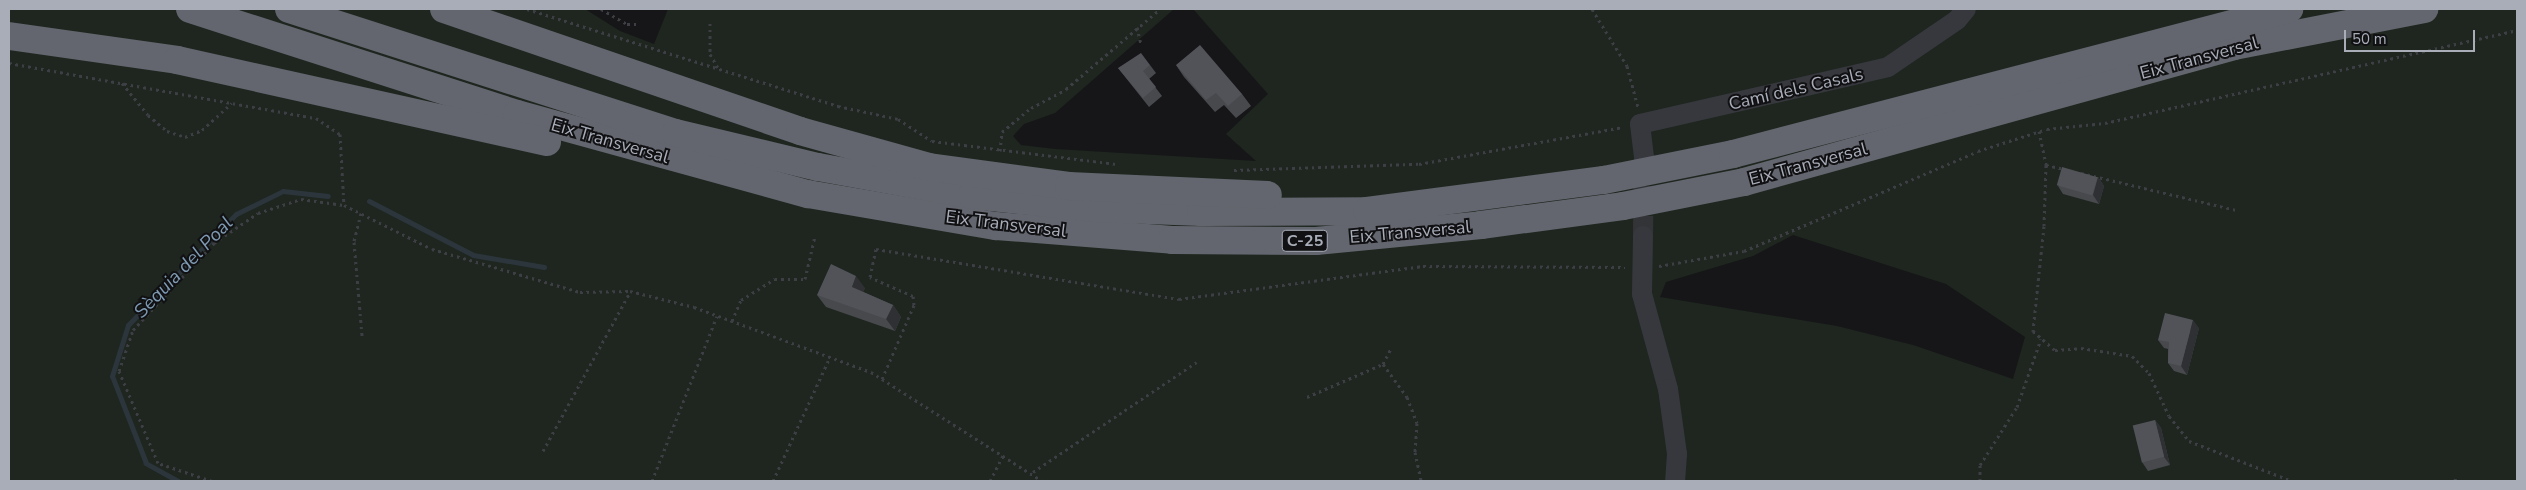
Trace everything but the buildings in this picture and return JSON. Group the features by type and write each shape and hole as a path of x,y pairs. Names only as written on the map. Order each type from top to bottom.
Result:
{"highway":[{"name":"Eix Transversal","path":"190,9 516,114 808,194 996,226 1172,240 1316,241 1481,225 1623,206 1744,182 2234,46 2424,9"},
{"name":"Eix Transversal","path":"288,9 676,133 818,167 972,195 1095,208 1201,212 1366,211 1482,198 1733,154 2289,9"},
{"path":"444,9 800,131 929,167 1069,186 1482,198"},
{"path":"9,36 178,60 506,131 680,178 808,194"}],"street":[{"name":"Camí dels Casals","path":"1640,124 1888,67 1957,20 1966,9"},
{"path":"1640,124 1644,157"},
{"path":"1643,236 1642,294 1668,389 1678,454 1675,481"}],"path":[{"path":"527,9 838,106 898,119 932,141 1000,151 1120,164"},
{"path":"601,9 627,24 639,24"},
{"path":"1000,151 1002,132 1031,108 1066,89 1137,26 1160,9"},
{"path":"1227,170 1419,164 1640,124 1627,66 1592,9"},
{"path":"710,23 710,54 718,68"},
{"path":"1137,26 1141,45"},
{"path":"882,379 914,305 913,296 870,277 876,250 1179,299 1423,266 1641,268 1744,251 1891,186 2039,131 2105,123 2517,30"},
{"path":"9,63 316,118 340,134 344,205"},
{"path":"122,83 148,116 167,131 186,136 202,130 232,103"},
{"path":"2039,131 2046,165 2033,332 2055,350 2081,348 2132,356 2149,373 2170,416 2189,441 2292,481"},
{"path":"2046,165 2236,210"},
{"path":"212,481 158,463 119,371 132,330 214,243 258,213 294,200 344,205 432,249 580,292 630,291 717,316 830,357 882,379 1033,472 1042,481"},
{"path":"361,213 354,242 362,336"},
{"path":"732,321 741,300 775,279 805,279 816,236"},
{"path":"543,451 630,291"},
{"path":"652,481 717,316"},
{"path":"1980,481 1980,464 2017,407 2041,339"},
{"path":"1307,397 1384,364 1391,348"},
{"path":"772,481 830,357"},
{"path":"1033,472 1197,362"},
{"path":"1384,364 1406,397 1417,423 1415,452 1421,481"},
{"path":"990,481 1003,455"},
{"path":"2455,481 2456,475"}],"shaded area":[{"path":"9,9 585,9 620,31 654,44 668,9 1174,9 1055,113 1024,124 1013,136 1021,145 1055,149 1256,161 1226,134 1268,94 1193,9 2517,9 2517,481 9,481","holes":["1793,235 1946,284 2025,337 2013,379 1913,345 1837,326 1660,297 1666,282 1753,256"]}],"waterway":[{"name":"Sèquia del Poal","path":"178,481 146,463 112,376 128,325 236,214 283,191 328,196"},
{"name":"Sèquia del Poal","path":"369,201 473,255 544,267"}],"tunnel":[{"path":"1643,236 1644,159"}]}
